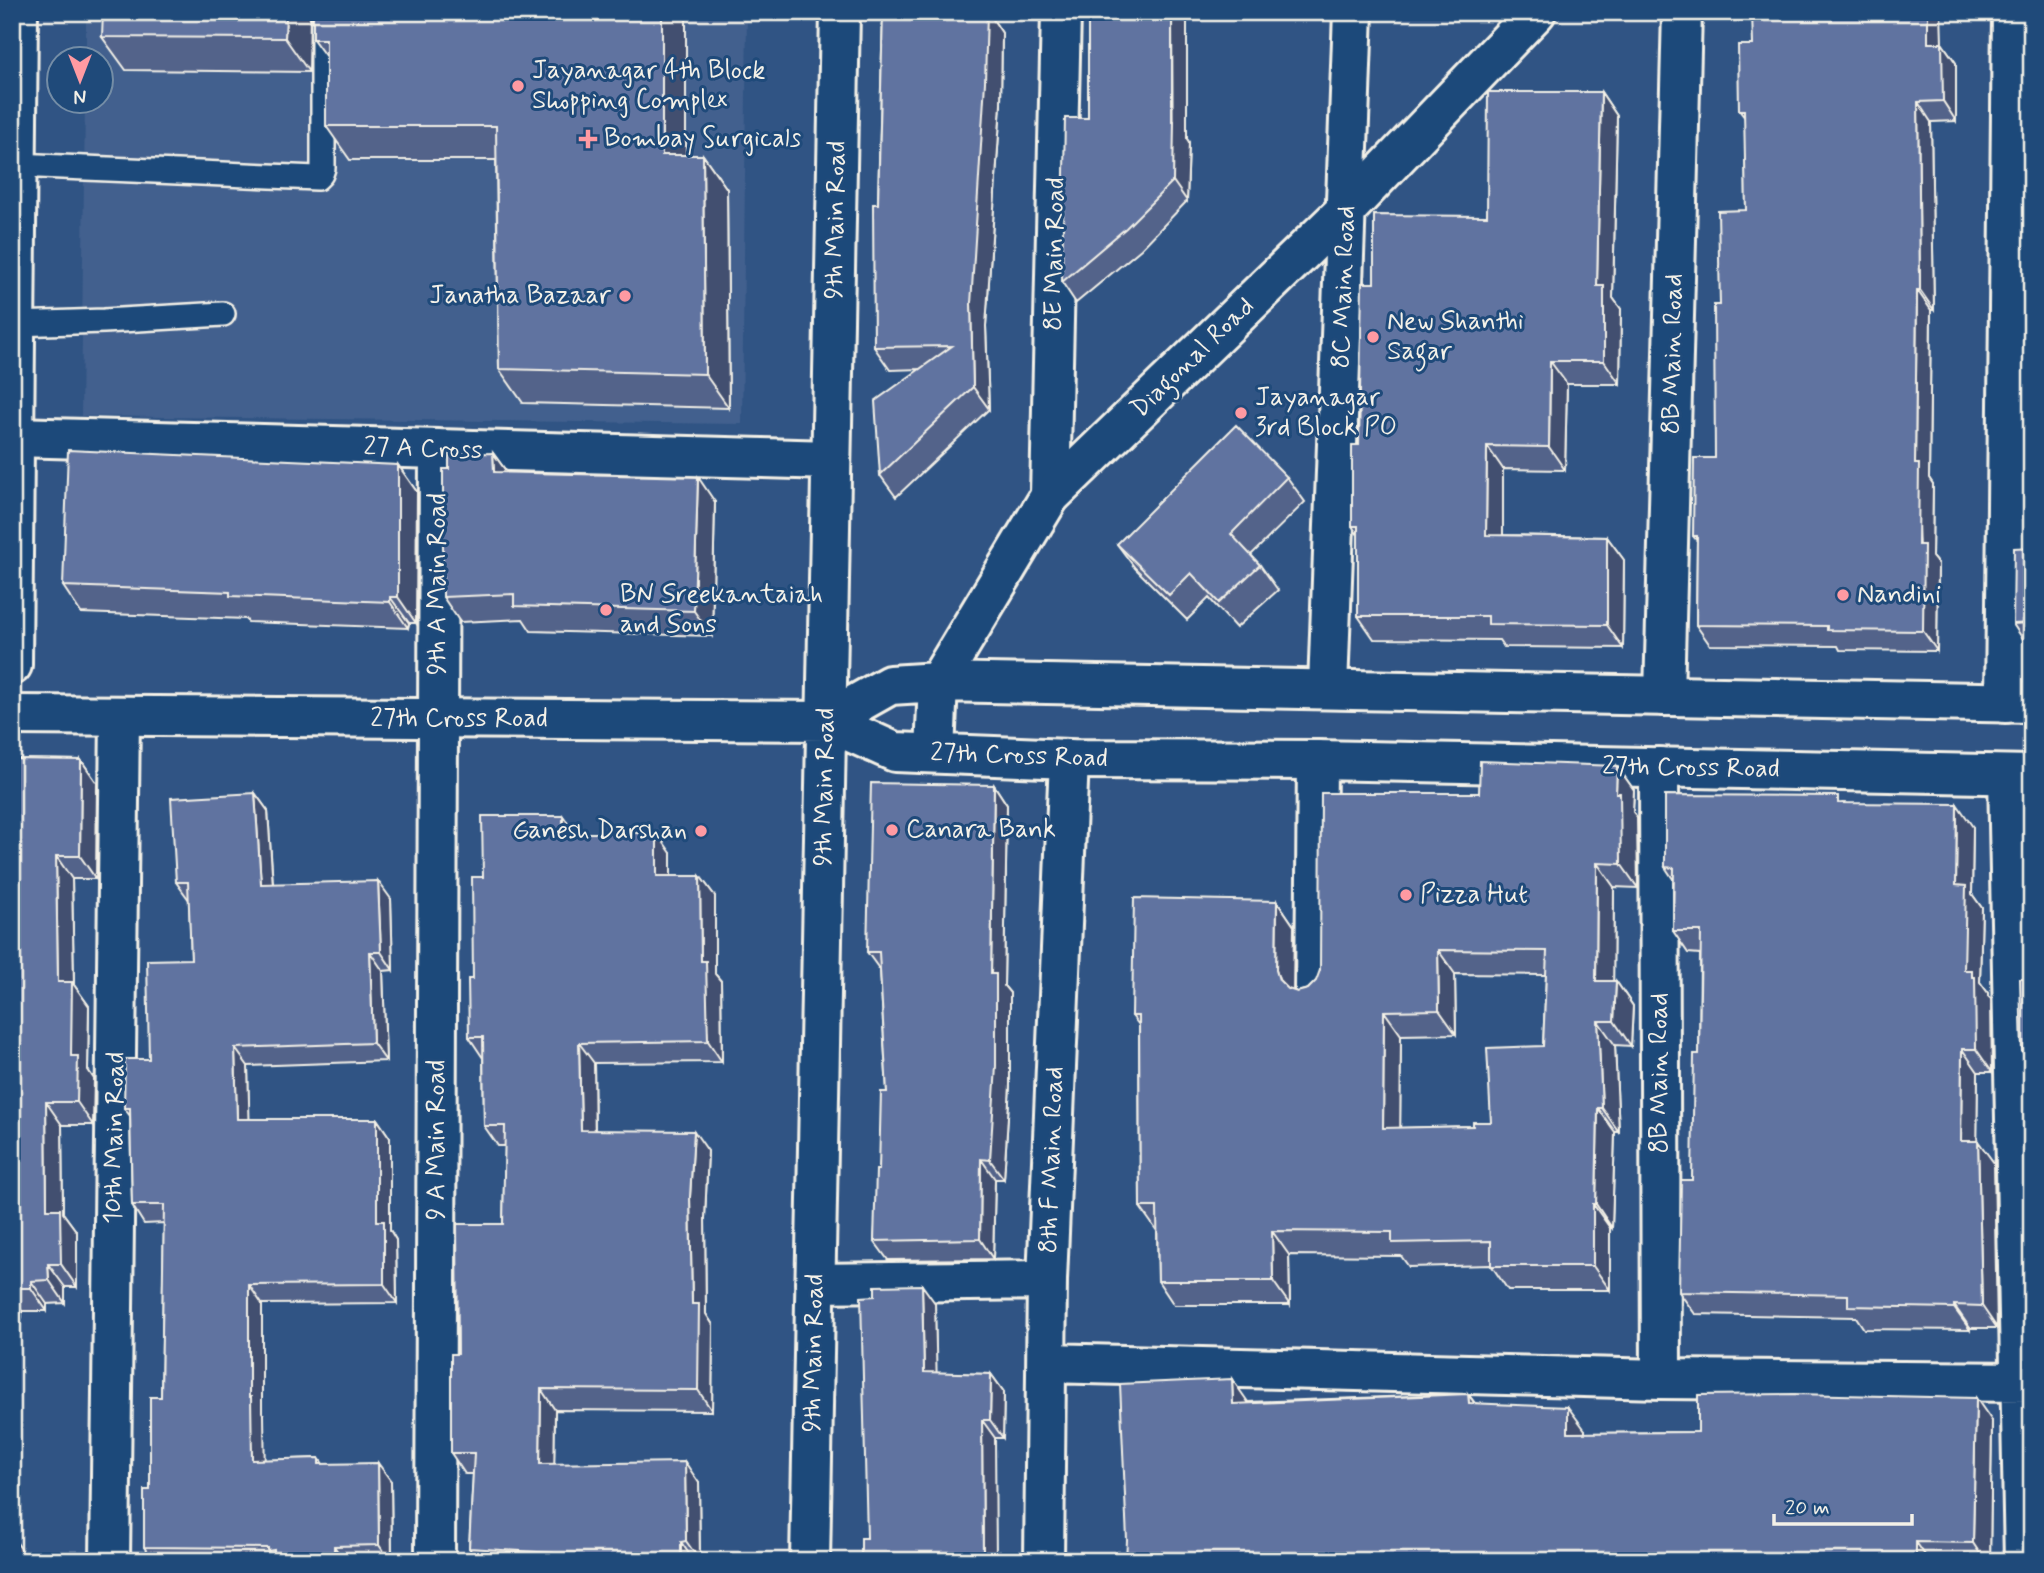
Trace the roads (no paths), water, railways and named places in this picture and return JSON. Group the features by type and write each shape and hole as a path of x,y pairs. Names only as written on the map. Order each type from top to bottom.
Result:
{"street":[{"name":"9th Main Road","path":"810,1561 840,12"},
{"name":"8E Main Road","path":"1050,496 1061,12"},
{"name":"8C Main Road","path":"1328,688 1353,12"},
{"name":"Diagonal Road","path":"935,753 938,682 1050,496 1347,208 1536,12"},
{"name":"8B Main Road","path":"1664,696 1682,12"},
{"path":"826,721 890,685 938,682 2019,703 2012,12"},
{"path":"12,665 16,26"},
{"name":"27 A Cross","path":"14,437 831,460"},
{"name":"9th A Main Road","path":"438,719 439,449"},
{"name":"27th Cross Road","path":"12,715 826,721 895,752 1069,759 1317,760 2020,775"},
{"name":"10th Main Road","path":"110,1561 120,716"},
{"name":"9 A Main Road","path":"435,1561 438,719"},
{"name":"8th F Main Road","path":"1044,1561 1047,1280 1069,759"},
{"path":"1315,994 1317,760"},
{"name":"8B Main Road","path":"1659,767 1661,1379"},
{"path":"2020,775 2028,1507 2024,1561"},
{"path":"815,1283 1047,1280"},
{"path":"1046,1363 1661,1379 2026,1382"}],"lane":[{"path":"16,165 317,178 323,168 323,14"},
{"path":"14,324 223,314"}],"place":[{"name":"Jayanagar 4th Block Shopping Complex","path":"518,86"},
{"name":"Bombay Surgicals","path":"588,139"},
{"name":"Janatha Bazaar","path":"625,296"},
{"name":"New Shanthi Sagar","path":"1373,337"},
{"name":"Jayanagar 3rd Block PO","path":"1241,413"},
{"name":"Nandini","path":"1843,595"},
{"name":"BN Sreekantaiah and Sons","path":"606,610"},
{"name":"Canara Bank","path":"892,830"},
{"name":"Ganesh Darshan","path":"701,831"},
{"name":"Pizza Hut","path":"1406,895"}]}
